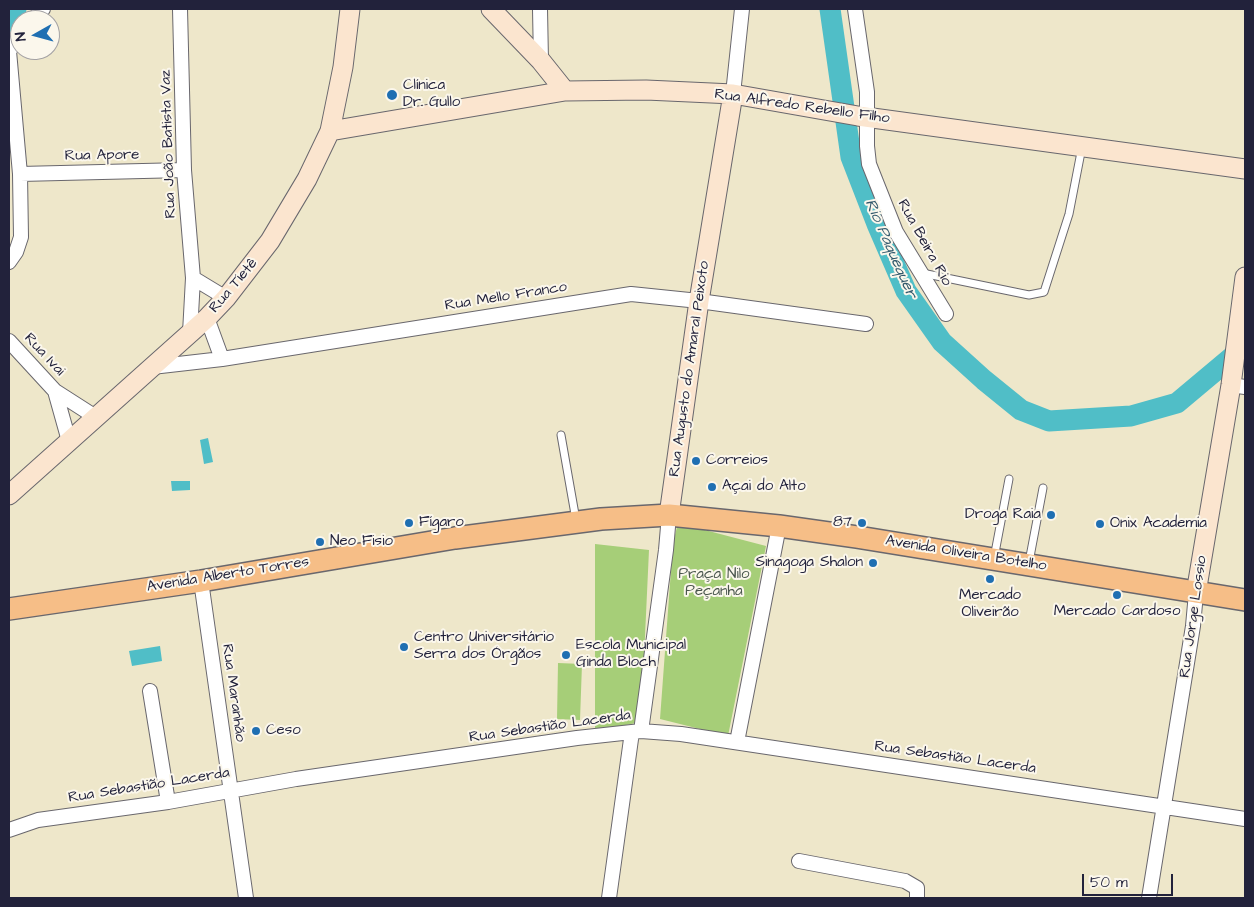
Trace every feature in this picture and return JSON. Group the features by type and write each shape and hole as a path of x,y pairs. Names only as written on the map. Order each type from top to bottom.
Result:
{"main road":[{"name":"Rua Tietê","path":"9,494 70,441 94,416 207,318 226,298 270,241 307,179 330,131 344,58 350,9"},
{"path":"491,9 541,60 565,91"},
{"name":"Rua Alfredo Rebello Filho","path":"330,131 565,91 646,90 733,94 862,116 1245,169"},
{"name":"Rua Augusto do Amaral Peixoto","path":"677,516 699,301 733,94"},
{"name":"Rua Jorge Lossio","path":"1196,593 1236,382 1238,327 1245,277"},
{"name":"Avenida Alberto Torres","path":"9,609 201,581 455,538 576,522 677,516"},
{"name":"Avenida Oliveira Botelho","path":"677,516 779,526 994,558 1245,600"}],"street":[{"name":"Rua João Batista Vaz","path":"180,9 184,170 193,278 190,333"},
{"path":"540,9 541,60"},
{"name":"Rua Augusto do Amaral Peixoto","path":"733,94 742,9"},
{"name":"Rua Beira Rio","path":"855,9 867,92 862,116 869,164 896,232 919,273 946,314"},
{"path":"9,51 20,174 21,237 16,252 9,262"},
{"name":"Rua Apore","path":"20,174 184,170"},
{"path":"193,278 226,298"},
{"name":"Rua Mello Franco","path":"152,367 222,359 631,294 699,301 866,324"},
{"path":"207,318 222,359"},
{"name":"Rua Ivai","path":"9,341 56,392 94,416"},
{"name":"Rua Ivai","path":"56,392 70,441"},
{"name":"Rua Augusto do Amaral Peixoto","path":"608,898 666,550 677,516"},
{"path":"737,742 779,526"},
{"name":"Rua Maranhão","path":"201,581 246,898"},
{"name":"Rua Jorge Lossio","path":"1149,898 1193,626 1196,593"},
{"path":"150,691 168,802"},
{"name":"Rua Sebastião Lacerda","path":"9,830 38,820 168,802 230,789 636,731 737,742 1245,818"},
{"path":"799,861 905,881 917,888 917,898"}],"lane":[{"path":"919,273 1029,295 1044,292 1069,214 1082,146"},
{"path":"561,435 576,522"},
{"path":"994,558 1009,479"},
{"path":"1028,564 1043,488"}],"green space":[{"name":"Praça Nilo Peçanha","path":"678,523 766,546 728,736 660,719 673,543"},
{"name":"Praça Nilo Peçanha","path":"595,544 649,550 641,722 595,731"},
{"path":"558,663 582,664 580,720 557,719"}],"water":[{"path":"208,438 213,462 204,464 200,440"},
{"path":"171,481 190,481 190,490 172,491"},
{"path":"160,646 162,661 132,666 129,651"}],"waterway":[{"name":"Rio Paquequer","path":"9,22 16,9"},
{"name":"Rio Paquequer","path":"830,9 851,157 877,224 906,291 942,342 984,380 1021,410 1049,421 1131,416 1177,403 1245,346"}],"place":[{"name":"Clínica Dr. Gullo","path":"392,95"},
{"name":"Correios","path":"696,461"},
{"name":"Açai do Alto","path":"712,487"},
{"name":"Droga Raia","path":"1051,515"},
{"name":"Fígaro","path":"409,523"},
{"name":"87","path":"862,523"},
{"name":"Onix Academia","path":"1100,524"},
{"name":"Neo Fisio","path":"320,542"},
{"name":"Sinagoga Shalon","path":"873,563"},
{"name":"Mercado Oliveirão","path":"990,579"},
{"name":"Mercado Cardoso","path":"1117,595"},
{"name":"Centro Universitário Serra dos Órgãos","path":"404,647"},
{"name":"Escola Municipal Ginda Bloch","path":"566,655"},
{"name":"Ceso","path":"256,731"}]}
